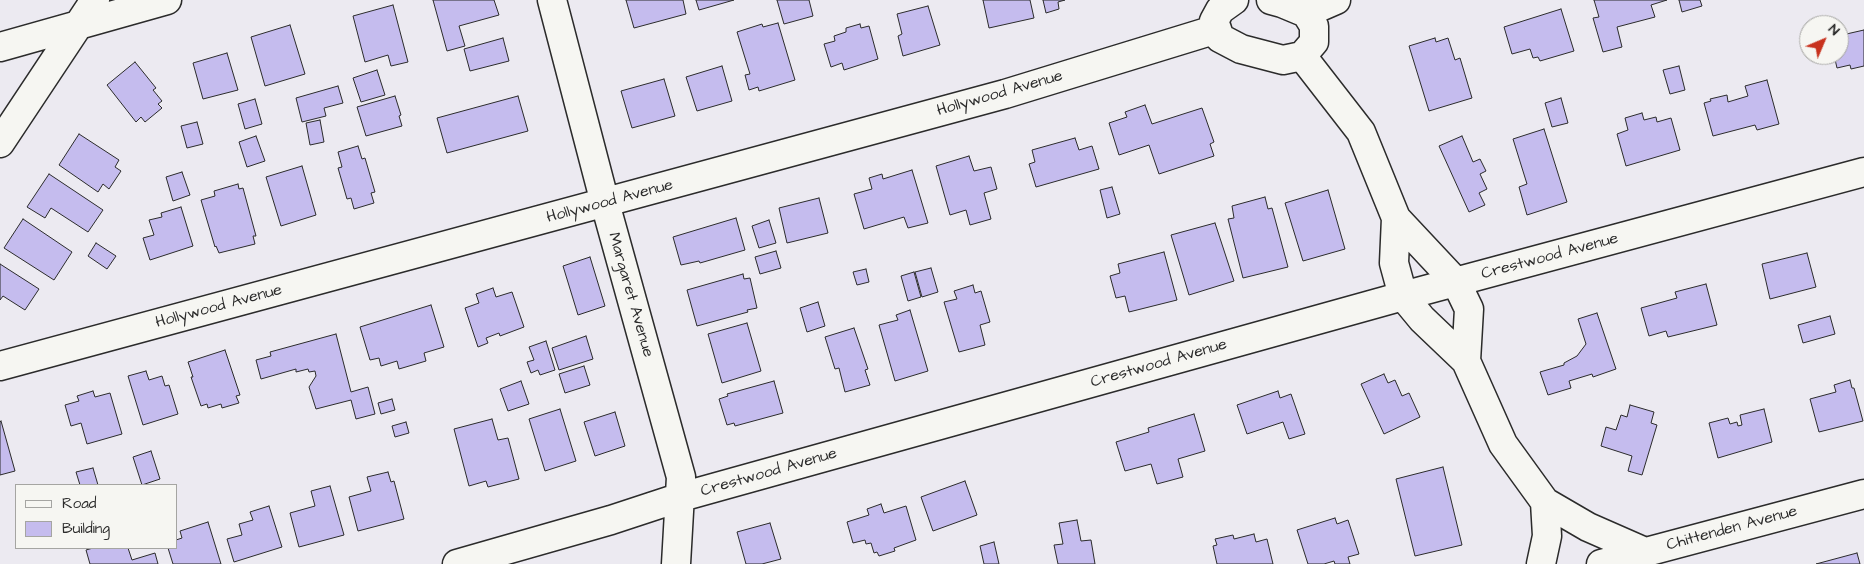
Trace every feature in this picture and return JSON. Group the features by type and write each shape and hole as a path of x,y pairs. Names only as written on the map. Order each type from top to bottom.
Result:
{"street":[{"path":"0,143 95,0"},
{"path":"0,46 167,0"},
{"name":"Margaret Avenue","path":"552,0 605,203 681,477 676,564"},
{"path":"1234,0 1220,10 1214,21 1220,38 1241,49 1283,60 1302,56 1314,42 1314,26 1306,13 1271,0"},
{"path":"1306,13 1336,0"},
{"name":"Hollywood Avenue","path":"0,366 1005,94 1217,30"},
{"path":"1302,56 1361,132 1396,218 1456,282 1469,309 1466,361"},
{"name":"Crestwood Avenue","path":"457,564 611,520 680,498 1403,296 1864,172"},
{"path":"1396,218 1394,263 1403,296 1422,319 1466,361 1503,444 1545,502 1588,527 1644,552"},
{"name":"Chittenden Avenue","path":"1601,564 1864,494"},
{"path":"1541,564 1548,536 1545,502"}],"building":[{"path":"433,0 494,0 499,15 459,26 465,46 447,51"},
{"path":"626,0 683,0 686,14 634,28"},
{"path":"696,0 734,0 699,10"},
{"path":"777,0 809,0 813,16 784,24"},
{"path":"983,0 1030,0 1034,18 989,28"},
{"path":"1043,0 1065,0 1058,2 1059,9 1046,13"},
{"path":"1594,0 1667,0 1651,5 1655,17 1617,27 1622,47 1603,52 1593,18 1599,17"},
{"path":"1679,0 1700,0 1702,6 1682,12"},
{"path":"393,5 408,62 391,66 388,55 365,62 353,16"},
{"path":"928,6 940,45 903,56 898,36 902,34 897,14"},
{"path":"1561,9 1574,51 1540,61 1538,57 1533,58 1530,49 1512,54 1504,27"},
{"path":"778,23 795,80 759,91 758,87 749,90 745,75 750,74 737,32 762,24 763,27"},
{"path":"860,24 861,28 869,26 878,59 844,70 842,63 831,67 824,44 835,41 834,36 846,32 846,28"},
{"path":"290,25 305,74 265,86 251,37"},
{"path":"1864,30 1864,66 1851,69 1850,65 1837,68 1836,65 1849,65 1849,33"},
{"path":"503,38 509,61 470,71 464,49"},
{"path":"1435,38 1436,42 1448,38 1455,60 1460,58 1472,98 1429,111 1409,46"},
{"path":"227,53 238,90 203,99 193,63"},
{"path":"135,62 156,88 153,90 162,101 158,104 162,108 145,122 141,117 136,122 107,85"},
{"path":"722,66 732,101 697,111 686,77"},
{"path":"1679,66 1685,90 1670,94 1663,70"},
{"path":"377,70 385,95 361,102 353,78"},
{"path":"664,79 675,116 632,128 621,91"},
{"path":"1767,80 1779,124 1757,130 1755,125 1713,136 1704,103 1711,101 1710,99 1727,95 1728,102 1748,96 1745,86"},
{"path":"338,86 343,103 324,108 326,116 302,122 296,98"},
{"path":"395,96 401,115 399,116 402,126 366,136 357,107"},
{"path":"518,96 528,131 447,153 437,118"},
{"path":"1561,98 1568,123 1552,127 1545,103"},
{"path":"255,99 262,124 245,129 238,104"},
{"path":"1145,105 1152,124 1202,108 1214,142 1210,144 1214,156 1159,174 1149,145 1119,155 1109,123 1127,117 1125,112"},
{"path":"1642,113 1644,120 1656,117 1657,122 1671,118 1680,150 1626,166 1617,134 1628,130 1625,118"},
{"path":"320,120 324,142 310,145 306,123"},
{"path":"197,122 203,144 187,148 181,126"},
{"path":"1544,129 1567,202 1527,215 1519,187 1527,184 1513,139"},
{"path":"79,134 119,160 115,167 121,171 109,189 103,184 98,192 59,165"},
{"path":"256,136 265,161 247,167 239,142"},
{"path":"1462,136 1473,162 1480,159 1486,171 1480,174 1487,189 1479,193 1485,205 1469,212 1439,146"},
{"path":"1075,138 1079,150 1092,146 1099,169 1036,187 1029,164 1035,162 1032,150"},
{"path":"358,146 362,159 365,158 375,192 371,193 374,203 354,209 351,198 347,199 338,168 342,167 338,152"},
{"path":"969,156 974,171 991,167 997,189 984,193 991,219 970,225 966,210 950,215 936,166"},
{"path":"302,166 316,215 281,226 266,177"},
{"path":"912,170 928,223 908,228 904,217 864,229 854,194 872,189 869,178 882,174 883,179"},
{"path":"182,172 190,195 173,201 166,177"},
{"path":"49,174 103,210 88,232 51,208 45,218 27,207"},
{"path":"238,184 239,189 243,188 256,236 253,236 255,244 219,253 215,247 201,200 215,196 214,191"},
{"path":"1112,187 1120,214 1107,218 1100,190"},
{"path":"1328,190 1345,249 1303,261 1285,203"},
{"path":"1265,197 1268,209 1272,208 1288,267 1243,278 1228,219 1234,218 1232,206"},
{"path":"819,198 828,233 787,243 779,208"},
{"path":"181,207 193,246 150,260 143,238 154,235 149,220 162,217 161,213"},
{"path":"736,218 745,250 700,263 699,261 681,265 673,237"},
{"path":"23,219 72,252 54,280 4,248"},
{"path":"769,220 776,243 759,248 752,226"},
{"path":"1215,223 1234,281 1189,295 1171,235"},
{"path":"96,243 116,256 107,269 88,256"},
{"path":"776,251 781,268 760,274 755,257"},
{"path":"1164,252 1177,300 1129,312 1125,296 1116,298 1110,276 1120,273 1118,264"},
{"path":"1807,253 1816,287 1770,299 1762,264"},
{"path":"590,257 605,306 578,315 563,266"},
{"path":"0,264 39,289 25,310 3,296 0,300"},
{"path":"931,268 938,292 922,297 915,272"},
{"path":"866,269 869,282 857,285 853,272"},
{"path":"914,272 921,297 908,301 901,276"},
{"path":"743,274 744,279 750,278 757,308 697,326 687,290"},
{"path":"1706,284 1717,325 1668,337 1666,331 1649,336 1641,308 1677,298 1675,292"},
{"path":"973,285 975,293 981,291 990,322 980,325 985,345 959,352 944,302 957,299 954,291"},
{"path":"493,288 496,297 512,292 524,327 500,336 499,333 486,338 488,343 478,347 465,308 479,303 476,294"},
{"path":"818,302 825,326 807,332 800,308"},
{"path":"431,305 444,347 424,353 426,361 399,369 397,361 381,366 379,358 370,360 360,327"},
{"path":"910,310 928,371 895,381 879,325 898,320 896,315"},
{"path":"1597,313 1616,369 1593,377 1592,374 1569,381 1571,388 1548,395 1540,372 1564,365 1564,363 1577,356 1586,344 1578,319"},
{"path":"1830,316 1835,334 1803,343 1798,325"},
{"path":"747,323 761,371 722,383 708,334"},
{"path":"854,328 868,369 865,370 870,385 845,392 839,368 835,369 825,337"},
{"path":"336,334 351,392 368,387 375,414 356,419 351,400 316,409 309,387 316,376 315,371 309,372 308,369 296,372 296,369 261,379 256,360 271,356 270,352"},
{"path":"586,336 593,359 559,370 552,348"},
{"path":"546,341 555,370 540,375 538,370 531,373 527,362 534,360 529,347"},
{"path":"225,350 240,395 236,396 239,403 222,408 221,404 208,408 207,404 201,406 188,362"},
{"path":"584,366 590,385 565,393 559,374"},
{"path":"146,371 149,380 162,376 165,386 169,385 178,414 143,425 128,376"},
{"path":"1384,374 1388,383 1395,380 1402,396 1409,393 1420,417 1384,434 1361,384"},
{"path":"1850,380 1863,421 1819,432 1810,399 1836,392 1834,385"},
{"path":"521,381 529,404 508,411 500,389"},
{"path":"774,381 783,413 735,426 734,423 727,425 719,399 728,396 727,394"},
{"path":"93,391 95,397 110,393 122,434 87,444 81,423 71,426 65,405 79,401 77,396"},
{"path":"1278,391 1280,398 1291,394 1305,434 1289,439 1283,422 1247,434 1237,405"},
{"path":"392,399 395,410 381,414 378,403"},
{"path":"1630,405 1654,412 1651,423 1657,425 1642,475 1628,471 1632,456 1601,446 1606,427 1616,430 1621,415 1627,417"},
{"path":"560,409 576,461 545,471 529,419"},
{"path":"1764,409 1772,442 1718,458 1709,423 1728,418 1730,424 1737,422 1738,426 1742,425 1740,415"},
{"path":"615,412 625,446 595,456 584,422"},
{"path":"1194,414 1205,451 1178,459 1183,477 1157,484 1151,464 1125,471 1116,442 1149,432 1148,428"},
{"path":"492,419 498,440 508,438 519,479 488,487 486,481 469,486 454,429"},
{"path":"0,422 15,471 0,475"},
{"path":"406,422 409,433 395,437 392,426"},
{"path":"151,451 160,479 142,484 133,457"},
{"path":"1443,467 1462,545 1415,556 1396,479"},
{"path":"93,468 98,484 80,484 76,472"},
{"path":"388,472 391,482 394,481 404,519 358,531 349,497 371,491 367,477"},
{"path":"965,481 977,515 933,531 921,497"},
{"path":"330,486 344,535 299,547 290,513 315,506 311,491"},
{"path":"881,504 884,513 906,506 916,540 894,548 895,551 879,556 877,552 874,553 871,543 866,544 865,540 853,543 847,522 869,515 867,509"},
{"path":"269,506 282,547 234,562 227,539 242,535 239,524 253,520 250,512"},
{"path":"1335,518 1337,524 1348,520 1359,554 1348,557 1350,564 1335,564 1334,561 1324,564 1308,564 1297,530"},
{"path":"1077,520 1081,541 1091,540 1095,564 1058,564 1054,545 1063,544 1059,523"},
{"path":"208,522 221,564 173,564 168,549 178,549 178,539 182,538 180,531"},
{"path":"770,523 781,559 762,564 746,564 737,532"},
{"path":"1254,534 1256,542 1267,539 1273,564 1217,564 1213,546 1217,545 1215,539 1233,535 1234,539"},
{"path":"994,542 999,564 984,564 980,546"},
{"path":"128,549 132,560 155,553 158,564 90,564 86,550"},
{"path":"1857,553 1860,564 1816,564"}]}
